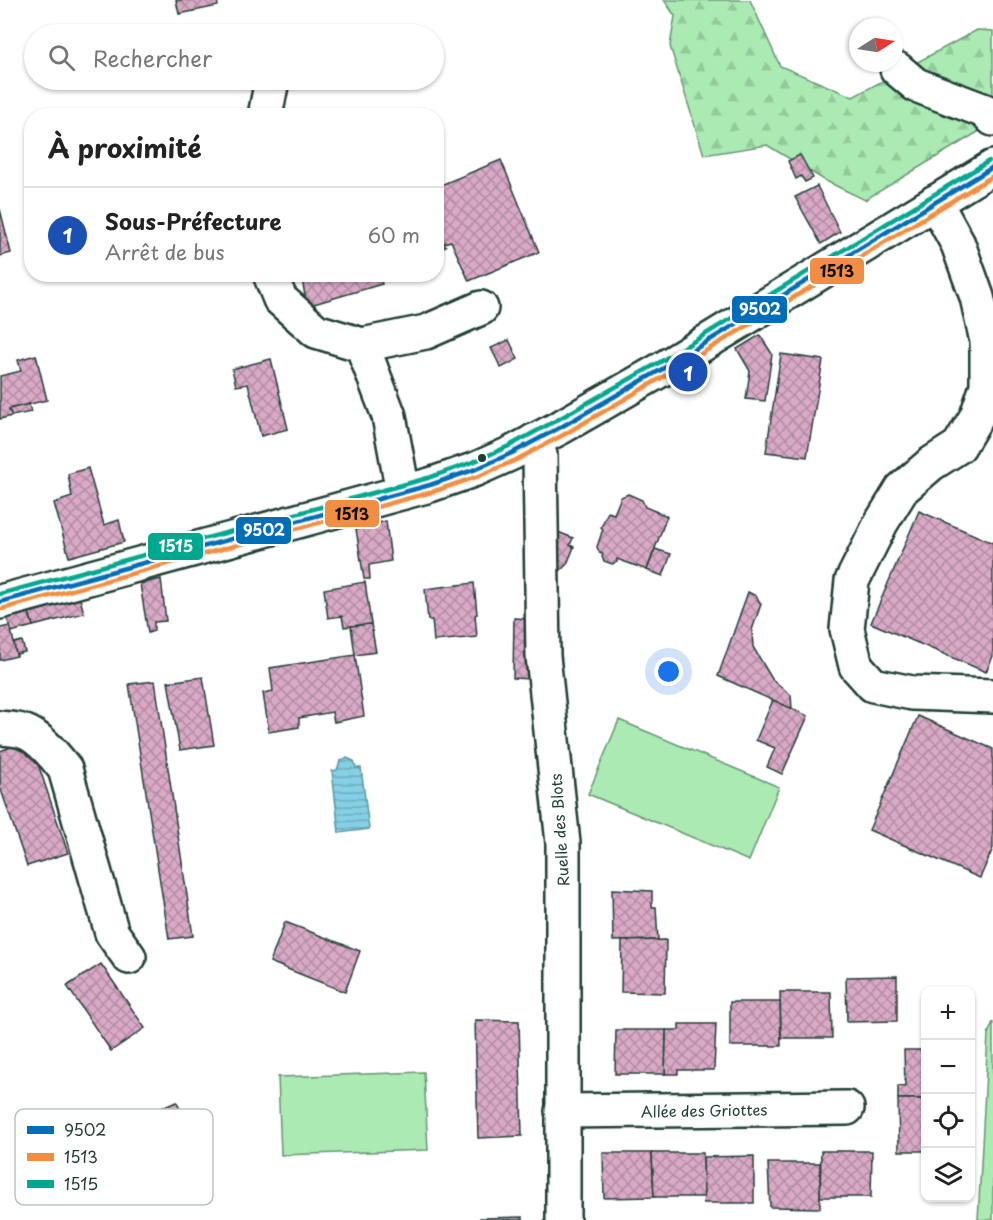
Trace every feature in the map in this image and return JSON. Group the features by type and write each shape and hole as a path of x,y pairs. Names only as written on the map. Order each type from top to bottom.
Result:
{"street":[{"path":"901,72 916,85 985,111 993,119"},
{"path":"267,108 270,90"},
{"path":"0,602 430,485 476,469 534,441 664,368 993,168"},
{"path":"936,202 958,244 976,297 987,342 987,386 977,416 959,446 932,464 902,489 881,523 852,580 847,629 856,666 873,685 912,693 993,696"},
{"path":"273,282 280,299 316,331 362,345 426,332 481,308"},
{"path":"362,345 389,416 403,492"},
{"name":"Ruelle des Blots","path":"534,441 540,455 543,656 563,843 563,1220"},
{"path":"0,728 25,732 35,738 65,769 112,933 129,957"},
{"name":"Allée des Griottes","path":"562,1111 847,1108"}],"green space":[{"path":"664,0 750,0 780,66 853,97 977,30 993,31 993,123 865,200 826,181 767,145 704,155 670,46 675,16"},
{"path":"619,720 779,787 749,861 588,794"},
{"path":"993,1022 993,1220 978,1220 988,1034"},
{"path":"424,1072 428,1150 281,1155 278,1077"}],"water":[{"path":"347,758 354,761 356,768 361,768 369,829 339,833 332,771 337,770 340,761"}],"building":[{"path":"176,0 217,0 218,6 179,14"},
{"path":"800,155 813,178 805,182 801,176 796,179 788,161"},
{"path":"501,160 539,252 469,281 451,241 444,243 444,184"},
{"path":"817,186 840,232 821,244 795,197"},
{"path":"0,209 11,253 0,256"},
{"path":"302,282 381,282 382,284 307,306"},
{"path":"760,335 772,354 765,401 746,399 750,371 737,349"},
{"path":"509,340 518,359 501,368 491,348"},
{"path":"781,354 823,360 807,457 766,452"},
{"path":"36,355 47,400 9,409 12,416 0,419 0,376 21,371 18,360"},
{"path":"271,359 288,429 261,436 248,384 236,386 232,369"},
{"path":"29,404 31,412 12,416 9,409"},
{"path":"88,468 104,525 119,520 124,542 69,557 54,503 72,497 68,474"},
{"path":"628,494 642,500 645,507 667,516 647,570 617,559 617,562 612,564 604,561 603,554 597,547 603,529 601,527 608,512 614,514 621,497"},
{"path":"919,511 993,543 993,656 986,672 871,623"},
{"path":"386,521 391,561 369,565 370,579 364,579 356,529"},
{"path":"553,530 573,538 570,545 574,547 567,564 559,572 552,571"},
{"path":"655,549 671,554 663,576 647,570"},
{"path":"161,579 166,621 154,622 154,631 148,633 140,584"},
{"path":"365,582 371,624 344,627 342,616 328,618 324,589"},
{"path":"474,583 477,637 434,641 432,620 428,620 425,589"},
{"path":"748,592 756,596 761,604 752,630 753,647 772,679 791,695 792,709 718,676"},
{"path":"80,599 84,613 33,626 29,613"},
{"path":"29,613 33,626 11,632 7,618"},
{"path":"514,618 532,619 531,679 513,678"},
{"path":"371,624 376,652 355,655 351,626"},
{"path":"10,626 17,656 0,660 0,628"},
{"path":"22,641 25,652 16,654 14,643"},
{"path":"355,655 364,716 334,722 332,712 299,718 299,727 269,732 263,693 273,691 270,668"},
{"path":"203,677 214,745 180,750 168,682"},
{"path":"155,681 193,936 169,939 129,684"},
{"path":"773,700 808,716 782,774 767,767 775,748 756,740"},
{"path":"918,716 993,749 993,848 980,878 869,830"},
{"path":"30,740 68,853 27,866 0,787 0,751"},
{"path":"612,889 652,891 652,907 656,907 658,940 613,941"},
{"path":"285,922 360,951 345,992 270,962"},
{"path":"666,940 665,993 621,992 622,941"},
{"path":"101,964 145,1028 111,1051 67,986"},
{"path":"897,976 897,1021 847,1022 846,977"},
{"path":"780,992 831,992 832,1038 781,1038"},
{"path":"730,1002 780,1002 781,1046 730,1046"},
{"path":"475,1020 519,1021 522,1136 478,1138"},
{"path":"679,1024 716,1024 714,1070 678,1070 678,1074 665,1074 666,1030 679,1030"},
{"path":"616,1030 666,1030 665,1074 615,1074"},
{"path":"904,1050 921,1050 921,1099 898,1099 898,1086 905,1087"},
{"path":"898,1099 921,1099 921,1151 899,1151"},
{"path":"177,1102 180,1109 158,1109"},
{"path":"821,1151 872,1151 871,1197 820,1197"},
{"path":"603,1153 652,1153 654,1197 604,1198"},
{"path":"652,1153 703,1153 704,1197 654,1197"},
{"path":"754,1156 754,1203 703,1203 703,1157"},
{"path":"768,1163 820,1163 820,1208 770,1207"},
{"path":"523,1217 523,1220 480,1220 480,1218"}],"transit line":[{"name":"1515","path":"0,594 428,478 473,462 509,446 660,362 989,161"},
{"name":"9502","path":"0,602 430,485 476,469 561,427 664,368 993,167"},
{"name":"1513","path":"2,609 432,492 516,460 668,374 993,176"}],"place":[{"name":"Sous-Préfecture","path":"688,372"}]}
